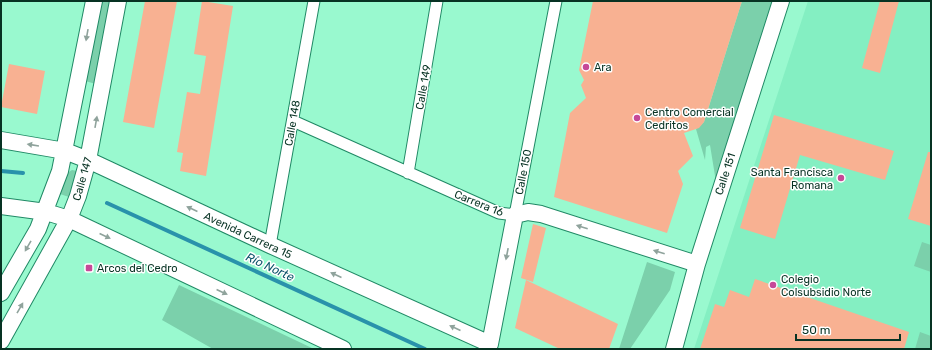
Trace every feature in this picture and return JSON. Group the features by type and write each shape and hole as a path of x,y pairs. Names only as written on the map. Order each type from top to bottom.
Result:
{"street":[{"path":"1,293 38,229 46,212 65,151 94,1"},
{"name":"Calle 147","path":"1,341 69,219 88,160 118,1"},
{"name":"Calle 148","path":"270,245 314,1"},
{"name":"Calle 149","path":"408,173 437,1"},
{"name":"Calle 150","path":"490,344 556,1"},
{"name":"Calle 151","path":"674,349 697,264 781,1"},
{"name":"Carrera 16","path":"293,121 500,213 515,215 528,212 542,214 697,264"},
{"name":"Avenida Carrera 15","path":"1,140 65,151 88,160 270,245 490,344"},
{"path":"1,206 46,212 69,219 343,349"}],"shaded area":[{"path":"98,1 111,1 96,84 85,81"},
{"path":"742,1 774,1 716,182 710,145 706,147 705,160 696,129 704,122"},
{"name":"Santa Francisca Romana","path":"808,1 931,1 931,349 694,349"},
{"path":"72,170 77,171 69,197 57,193 67,173"},
{"path":"922,242 931,245 931,272 914,266"},
{"path":"647,262 675,272 670,290 630,349 619,349"},
{"path":"179,285 314,349 213,349 162,320"},
{"path":"920,332 931,336 931,349 915,349"}],"building":[{"path":"145,1 177,1 154,128 123,122"},
{"path":"202,1 233,6 206,176 180,171 183,153 177,152 187,92 200,94 206,56 194,54"},
{"name":"Centro Comercial Cedritos","path":"593,1 742,1 704,122 699,128 684,133 693,156 678,171 683,184 667,233 554,197 570,113 586,98 581,85 584,80 579,70"},
{"path":"880,1 899,1 880,73 862,68"},
{"path":"9,64 45,71 37,114 1,107"},
{"path":"774,115 894,151 885,180 800,155 775,239 740,228"},
{"path":"928,152 931,152 931,226 908,219"},
{"path":"533,224 546,228 533,282 521,278"},
{"name":"Colegio Colsubsidio Norte","path":"755,279 909,332 904,349 700,349 715,304 724,307 730,290 749,297"},
{"path":"526,280 618,324 609,349 560,349 515,328"}],"waterway":[{"name":"Río Norte","path":"1,171 23,173"},
{"name":"Río Norte","path":"107,203 425,349"}],"place":[{"name":"Ara","path":"586,67"},
{"name":"Centro Comercial Cedritos","path":"637,118"},
{"name":"Santa Francisca Romana","path":"841,178"},
{"name":"Arcos del Cedro","path":"89,268"},
{"name":"Colegio Colsubsidio Norte","path":"773,285"}]}
